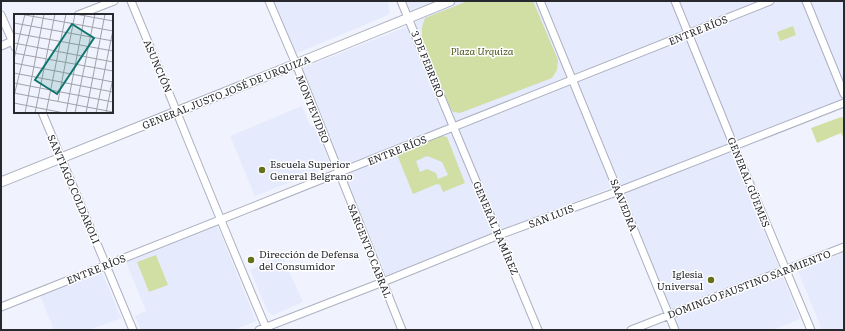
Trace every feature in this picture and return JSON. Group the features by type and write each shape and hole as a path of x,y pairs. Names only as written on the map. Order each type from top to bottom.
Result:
{"street":[{"path":"81,14 114,1"},
{"name":"ASUNCIÓN","path":"131,1 264,329"},
{"name":"MONTEVIDEO","path":"269,1 296,64 339,173"},
{"name":"3 DE FEBRERO","path":"402,1 454,127"},
{"name":"GENERAL JUSTO JOSÉ DE URQUIZA","path":"1,182 450,1"},
{"name":"SAAVEDRA","path":"540,1 675,330"},
{"name":"GENERAL GÜEMES","path":"675,1 811,330"},
{"name":"ENTRE RÍOS","path":"1,306 770,1"},
{"path":"806,1 844,94"},
{"path":"1,15 14,43 1,46"},
{"name":"SAN LUIS","path":"264,329 499,235 844,103"},
{"name":"SANTIAGO COLDAROLI","path":"42,113 133,330"},
{"name":"GENERAL RAMÍREZ","path":"454,127 538,330"},
{"name":"SARGENTO CABRAL","path":"339,173 402,330"},
{"name":"DOMINGO FAUSTINO SARMIENTO","path":"631,330 844,247"}],"shaded area":[{"path":"273,1 387,1 390,10 388,15 295,54"},
{"path":"406,1 844,1 844,107 732,153 800,319 772,330 671,330 612,187 387,278 320,114 303,68 416,23"},
{"path":"302,106 311,127 316,126 329,162 328,167 255,196 230,136"},
{"path":"217,225 256,321 234,330 141,330 135,316 146,311 126,262"},
{"path":"844,253 844,330 822,330 798,271"},
{"path":"282,256 303,302 273,315 268,312 250,270"},
{"path":"101,270 121,318 89,330 54,330 40,295"}],"green space":[{"name":"Plaza Urquiza","path":"468,1 533,1 558,60 557,70 552,78 460,113 453,112 422,38 422,27 425,18"},
{"path":"793,26 796,35 780,41 777,32"},
{"path":"841,117 844,118 844,139 841,133 817,143 811,128"},
{"path":"439,135 447,137 465,183 443,192 440,185 437,184 413,194 396,152","holes":["427,156 442,162 448,175 438,179 436,173 427,169 420,172 416,161"]},
{"path":"156,255 168,285 149,292 137,262"}],"place":[{"name":"Escuela Superior General Belgrano","path":"262,170"},
{"name":"Dirección de Defensa del Consumidor","path":"251,260"},
{"name":"Iglesia Universal","path":"711,280"}]}
